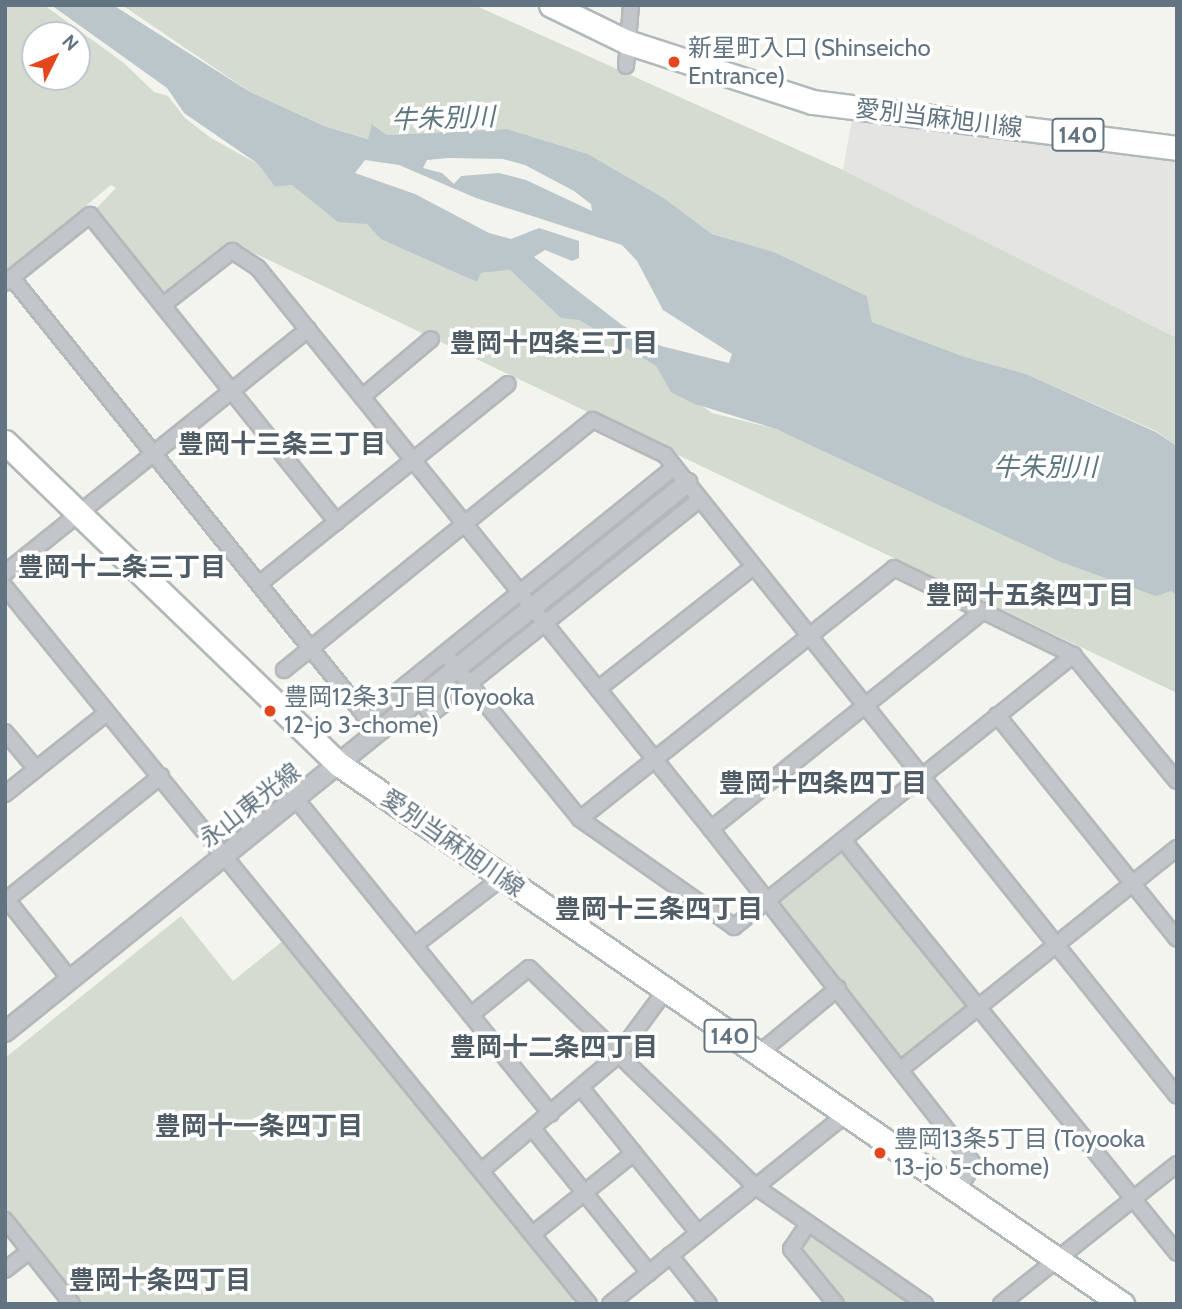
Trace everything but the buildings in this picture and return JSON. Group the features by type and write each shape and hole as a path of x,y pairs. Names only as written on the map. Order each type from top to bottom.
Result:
{"main road":[{"name":"愛別当麻旭川線","path":"551,5 627,42 813,102 1177,148"},
{"name":"愛別当麻旭川線","path":"5,442 340,765 757,1055 1122,1304"}],"street":[{"path":"626,66 631,5"},
{"path":"337,522 90,215 8,281 154,454 366,717 675,467"},
{"path":"163,305 232,251 258,268 711,829 974,1164 957,1191"},
{"path":"5,573 309,329"},
{"path":"362,397 431,339"},
{"path":"259,584 508,384"},
{"path":"284,670 593,420 665,455 1177,1096"},
{"name":"永山東光線","path":"5,1032 687,483"},
{"path":"420,700 431,714 700,499"},
{"path":"598,530 623,561"},
{"path":"598,689 753,567"},
{"path":"580,819 894,568 1073,654 1177,781"},
{"path":"5,587 534,1233 589,1304"},
{"path":"711,829 983,611"},
{"path":"444,653 580,819 734,927 1073,654"},
{"path":"5,794 107,713"},
{"path":"997,715 1177,939"},
{"path":"5,732 36,769"},
{"path":"70,979 6,899 161,776"},
{"path":"296,799 551,1114"},
{"path":"843,840 1177,1254"},
{"path":"901,1069 1177,848"},
{"path":"415,945 503,877"},
{"path":"472,1014 529,968 756,1187 925,1304"},
{"path":"757,1055 838,988"},
{"path":"481,1171 582,1089 617,1055 665,991"},
{"path":"582,1089 698,1233"},
{"path":"610,1304 845,1115"},
{"path":"533,1129 649,1273"},
{"path":"534,1233 634,1153"},
{"path":"1001,1304 1177,1164"},
{"path":"5,1220 72,1304"},
{"path":"808,1224 791,1249 836,1304"},
{"path":"5,1270 29,1251"},
{"path":"670,1255 709,1304"}],"shaded area":[{"path":"5,5 44,5 66,21 21,21 21,91 91,91 91,39 124,63 154,92 168,96 185,118 211,138 258,164 275,187 292,185 476,282 481,273 510,270 561,317 579,320 656,366 663,377 712,413 776,429 1171,591 1177,596 1177,693 231,242 232,251 163,305 90,215 116,188 111,185 5,272"},
{"path":"122,5 474,5 843,170 1177,338 1177,446 1156,431 1026,374 965,357 872,322 867,296 774,252 712,234 664,198 588,154 507,129 387,135 373,124 369,139 324,126 250,92"},
{"path":"852,119 1177,157 1177,338 843,170"},
{"path":"843,840 978,1007 903,1068 768,901"},
{"path":"181,916 233,981 284,940 576,1298 569,1304 81,1304 5,1209 5,1058"},
{"path":"808,1224 925,1304 836,1304 791,1249"}],"water":[{"name":"牛朱別川","path":"51,5 113,5 250,92 324,126 368,139 372,124 387,135 507,129 588,154 664,198 712,234 774,252 867,296 872,322 965,357 1026,374 1156,432 1177,446 1177,596 1171,591 1156,596 1061,562 776,429 692,403 671,392 656,366 579,320 561,318 510,270 481,273 477,282 381,239 367,224 338,222 292,185 275,187 258,164 184,113 167,88 91,34 91,21 73,21","holes":["503,159 525,165 574,191 591,204 592,211 526,180 499,173 461,176 454,184 442,173 423,168 427,160","365,160 399,165 476,198 622,245 637,261 663,310 732,354 729,363 661,346 622,325 534,257 545,250 572,261 579,258 579,241 539,228 511,239 489,233 415,194 355,173"]}],"place":[{"name":"新星町入口 (Shinseicho Entrance)","path":"674,62"},
{"name":"豊岡12条3丁目 (Toyooka 12-jo 3-chome)","path":"270,711"},
{"name":"豊岡13条5丁目 (Toyooka 13-jo 5-chome)","path":"880,1153"}],"district":[{"name":"豊岡十四条三丁目","path":"554,344"},
{"name":"豊岡十三条三丁目","path":"282,445"},
{"name":"豊岡十二条三丁目","path":"122,568"},
{"name":"豊岡十五条四丁目","path":"1030,596"},
{"name":"豊岡十四条四丁目","path":"823,784"},
{"name":"豊岡十三条四丁目","path":"659,910"},
{"name":"豊岡十二条四丁目","path":"554,1048"},
{"name":"豊岡十一条四丁目","path":"259,1127"},
{"name":"豊岡十条四丁目","path":"160,1281"}]}
